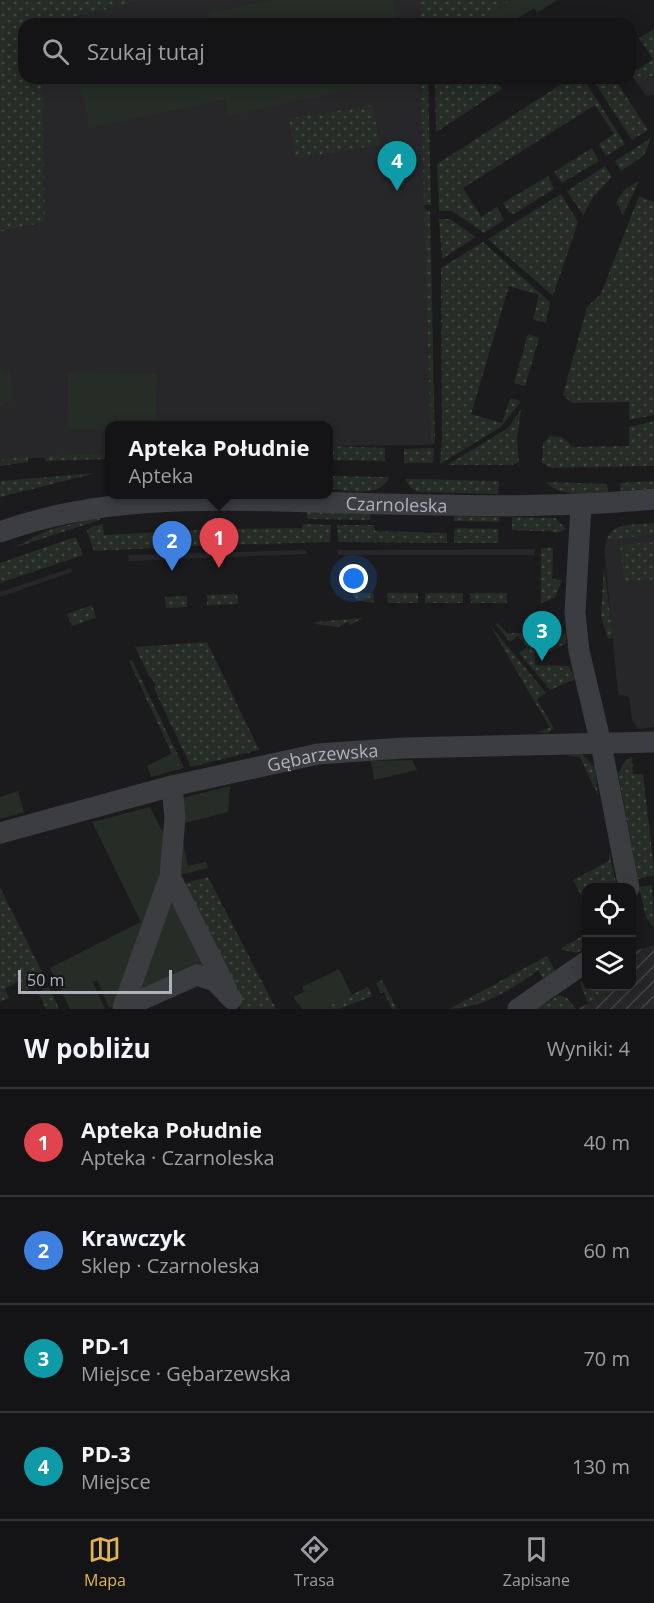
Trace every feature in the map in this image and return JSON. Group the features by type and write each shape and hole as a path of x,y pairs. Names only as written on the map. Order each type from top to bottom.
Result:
{"street":[{"name":"Czarnoleska","path":"0,532 79,509 133,502 194,499 486,506 581,505 654,500"},
{"path":"581,505 575,614 579,651 601,744 628,883"},
{"name":"Gębarzewska","path":"0,833 172,786 318,754 403,748 654,742"},
{"path":"122,1009 170,876 175,818 172,786"},
{"path":"170,876 234,1004"},
{"path":"518,1009 582,965"},
{"path":"122,1009 197,975 215,981 234,1004"}],"shaded area":[{"path":"0,0 142,0 72,18 18,18 18,84 43,84 45,222 0,232"},
{"path":"142,0 419,0 420,18 72,18"},
{"path":"270,0 392,0 396,18 209,18 208,14"},
{"path":"419,0 511,0 484,18 420,18"},
{"path":"511,0 557,0 537,13 534,8 518,18 484,18"},
{"path":"654,29 654,74 638,84 636,69 653,59 639,38"},
{"path":"654,74 654,94 646,96 638,84"},
{"path":"43,84 421,84 431,445 333,446 333,421 105,421 105,454 0,460 0,232 45,222"},
{"path":"80,84 373,84 229,116 225,100 89,128"},
{"path":"421,84 428,84 431,205 424,205"},
{"path":"435,84 498,84 502,89 436,132"},
{"path":"562,84 587,84 625,144 606,156 599,144 614,134 595,105 463,188 481,217 497,207 504,220 484,233 452,211 439,211 437,164"},
{"path":"596,84 618,84 648,130 632,140"},
{"path":"373,105 379,145 296,158 289,119"},
{"path":"651,138 644,155 621,171 615,161"},
{"path":"592,148 599,161 562,183 554,172"},
{"path":"605,166 612,177 593,197 583,215 567,191"},
{"path":"548,176 554,189 514,214 509,212 503,203"},
{"path":"639,181 623,215 616,202 625,189"},
{"path":"561,194 578,222 553,296 488,239"},
{"path":"639,196 654,202 654,415 629,420 629,402 572,403 563,395 587,307 601,294"},
{"path":"424,209 430,211 435,443 431,445"},
{"path":"439,219 450,219 476,237 442,259"},
{"path":"483,242 550,302 546,323 533,319 539,295 509,286 471,414 502,423 510,398 521,401 501,427 440,464 442,440 441,268"},
{"path":"528,334 539,338 525,386 514,383"},
{"path":"0,369 10,373 13,387 11,401 0,407"},
{"path":"68,372 157,374 156,421 105,421 105,430 67,429"},
{"path":"521,409 517,439 519,462 512,465 447,465 508,428"},
{"path":"654,421 654,466 551,468 542,463 543,443 550,436 562,437 573,447 629,446 629,427"},
{"path":"333,446 385,448 385,461 333,460"},
{"path":"434,448 433,463 404,463 404,449"},
{"path":"105,454 105,459 45,461 44,456"},
{"path":"28,456 28,462 0,466 0,460"},
{"path":"96,473 0,497 0,481"},
{"path":"333,476 389,477 379,488 363,492 333,489"},
{"path":"405,479 499,481 498,494 418,492 410,487"},
{"path":"654,481 654,488 621,491 620,483"},
{"path":"546,482 607,484 608,492 566,492"},
{"path":"307,512 370,514 370,520 307,519"},
{"path":"454,516 499,517 499,522 454,521"},
{"path":"99,517 100,520 13,548 48,530"},
{"path":"512,517 555,518 566,529 561,532 512,530"},
{"path":"654,523 654,534 608,540 605,557 608,536 613,531 626,525"},
{"path":"103,524 104,535 217,529 217,545 94,551 87,531 91,527"},
{"path":"303,524 331,525 330,542 225,545 225,529 302,528"},
{"path":"337,525 374,525 375,531 447,533 447,543 338,542"},
{"path":"457,528 498,529 498,543 454,543 454,531"},
{"path":"654,534 654,727 638,729 632,720 629,697 618,694 605,557 607,540 611,538"},
{"path":"76,538 83,555 0,583 0,563"},
{"path":"654,542 654,579 624,582 620,545"},
{"path":"541,548 553,548 552,579 562,580 555,598 541,603"},
{"path":"535,549 534,555 338,555 338,550"},
{"path":"307,550 307,554 129,561 128,555"},
{"path":"604,566 613,638 608,639 601,616"},
{"path":"71,568 73,572 0,597 0,592"},
{"path":"338,570 354,570 354,593 374,593 374,603 356,600"},
{"path":"387,593 418,593 418,603 388,603"},
{"path":"425,593 463,593 463,603 425,603"},
{"path":"470,593 507,593 507,603 471,603"},
{"path":"237,594 238,604 207,605 207,595"},
{"path":"187,596 187,607 166,608 165,597"},
{"path":"92,605 96,618 72,626 67,614"},
{"path":"363,618 350,625 348,622 338,627 315,622"},
{"path":"498,623 507,633 566,634 566,643 550,652 549,649 535,649 535,665 569,666 575,679 550,690 519,653 527,647 518,636 510,642 496,625"},
{"path":"490,625 546,693 537,700 554,728 548,733 537,732 550,728"},
{"path":"207,642 259,750 191,767 154,688 156,684 149,676 135,647"},
{"path":"132,660 184,768 179,769 129,661"},
{"path":"172,753 179,769 151,777 147,766"},
{"path":"581,753 595,767 598,796 580,757 568,756"},
{"path":"632,757 633,774 643,774 654,869 654,875 638,879 618,773 625,761"},
{"path":"412,760 417,770 374,780 371,761"},
{"path":"230,786 228,812 181,824 178,799"},
{"path":"18,791 24,812 0,819 0,797"},
{"path":"150,807 167,840 163,877 120,1003 109,1008 97,980 93,982 105,1009 70,1009 50,968 141,922 92,822"},
{"path":"181,833 188,866 206,862 208,868 176,876"},
{"path":"609,852 616,883 582,883 582,897 573,880 609,861"},
{"path":"208,877 276,1009 241,1009 183,895 182,884"},
{"path":"652,885 654,927 646,918 639,887"},
{"path":"0,887 47,982 23,992 18,982 5,988 9,998 0,1002"},
{"path":"172,888 216,974 136,995"},
{"path":"582,936 582,950 577,953 561,948"},
{"path":"654,945 654,1009 578,1009 612,991 636,991 636,951"},
{"path":"547,956 555,970 546,983 538,970 507,991 485,1002 449,1009"},
{"path":"339,969 352,995 322,1009 302,1009 293,997 304,992 302,987"},
{"path":"382,980 397,1009 392,1009 384,992 381,993 376,983"},
{"path":"49,987 59,1009 46,1009 38,992"},
{"path":"368,987 373,996 338,1009 322,1009"},
{"path":"583,991 611,991 588,1003"},
{"path":"559,995 567,998 576,1009 536,1009"}],"place":[{"name":"PD-3","path":"397,191"},
{"name":"Apteka Południe","path":"219,568"},
{"name":"Krawczyk","path":"172,571"},
{"name":"PD-1","path":"542,661"}]}
